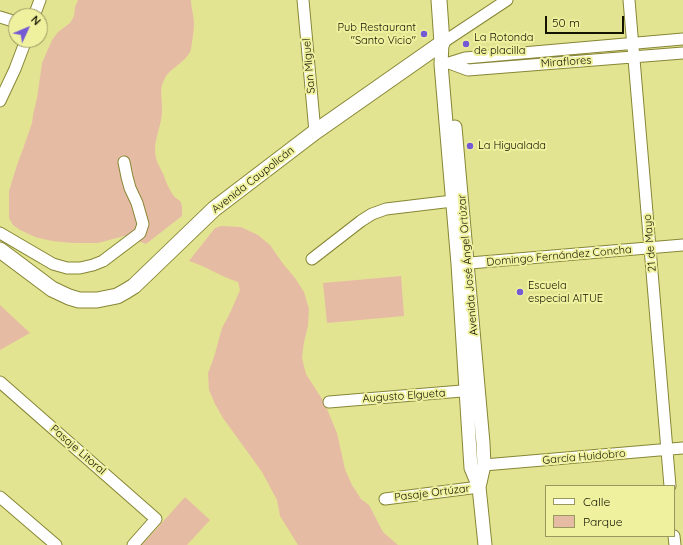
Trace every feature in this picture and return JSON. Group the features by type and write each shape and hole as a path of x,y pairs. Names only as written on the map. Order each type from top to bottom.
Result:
{"main road":[{"name":"Avenida José Ángel Ortúzar","path":"439,0 442,43"},
{"name":"Avenida Caupolicán","path":"0,250 52,289 69,297 88,301 107,299 126,292 214,209 315,132 442,43"}],"street":[{"name":"San Miguel","path":"303,0 315,132"},
{"name":"Avenida Caupolicán","path":"442,43 507,0"},
{"name":"21 de Mayo","path":"628,0 670,485"},
{"name":"Miraflores","path":"445,64 465,58 683,39"},
{"name":"Avenida José Ángel Ortúzar","path":"442,43 463,264 473,390 484,466 479,488"},
{"path":"0,101 23,48"},
{"name":"Miraflores","path":"445,64 468,70 683,53"},
{"path":"0,233 53,264 67,268 80,268 103,261 140,233 143,224 130,188 124,162"},
{"path":"312,259 372,214 386,209 457,200"},
{"name":"Domingo Fernández Concha","path":"463,264 683,246"},
{"name":"Pasaje Litoral","path":"0,382 156,519 133,545"},
{"name":"Avenida José Ángel Ortúzar","path":"473,390 471,468 479,488 485,545"},
{"name":"Augusto Elgueta","path":"329,402 473,390"},
{"name":"García Huidobro","path":"484,466 683,448"},
{"name":"Pasaje Ortúzar","path":"385,499 479,488"},
{"path":"0,497 56,545"}],"green space":[{"path":"78,0 191,0 194,24 191,49 187,57 168,74 163,82 161,90 162,116 155,150 157,160 169,188 181,203 182,216 146,244 124,236 98,243 52,241 35,237 20,230 13,225 9,218 9,191 32,123 42,63 52,40 58,32 70,23 74,16 75,7"},
{"path":"221,226 241,227 258,235 270,245 304,292 309,309 308,326 302,358 306,374 324,402 337,433 345,469 352,485 361,499 369,505 383,532 398,545 298,545 280,516 277,500 262,472 223,418 215,404 209,390 208,373 222,328 240,290 238,282 189,261 215,228"},
{"path":"401,276 404,316 327,323 323,283"},
{"path":"0,305 30,333 0,350"},
{"path":"185,497 210,520 187,545 142,545"}],"place":[{"name":"Pub Restaurant \"Santo Vicio\"","path":"424,34"},
{"name":"La Rotonda de placilla","path":"466,44"},
{"name":"La Higualada","path":"470,146"},
{"name":"Escuela especial AITUE","path":"520,292"}]}
